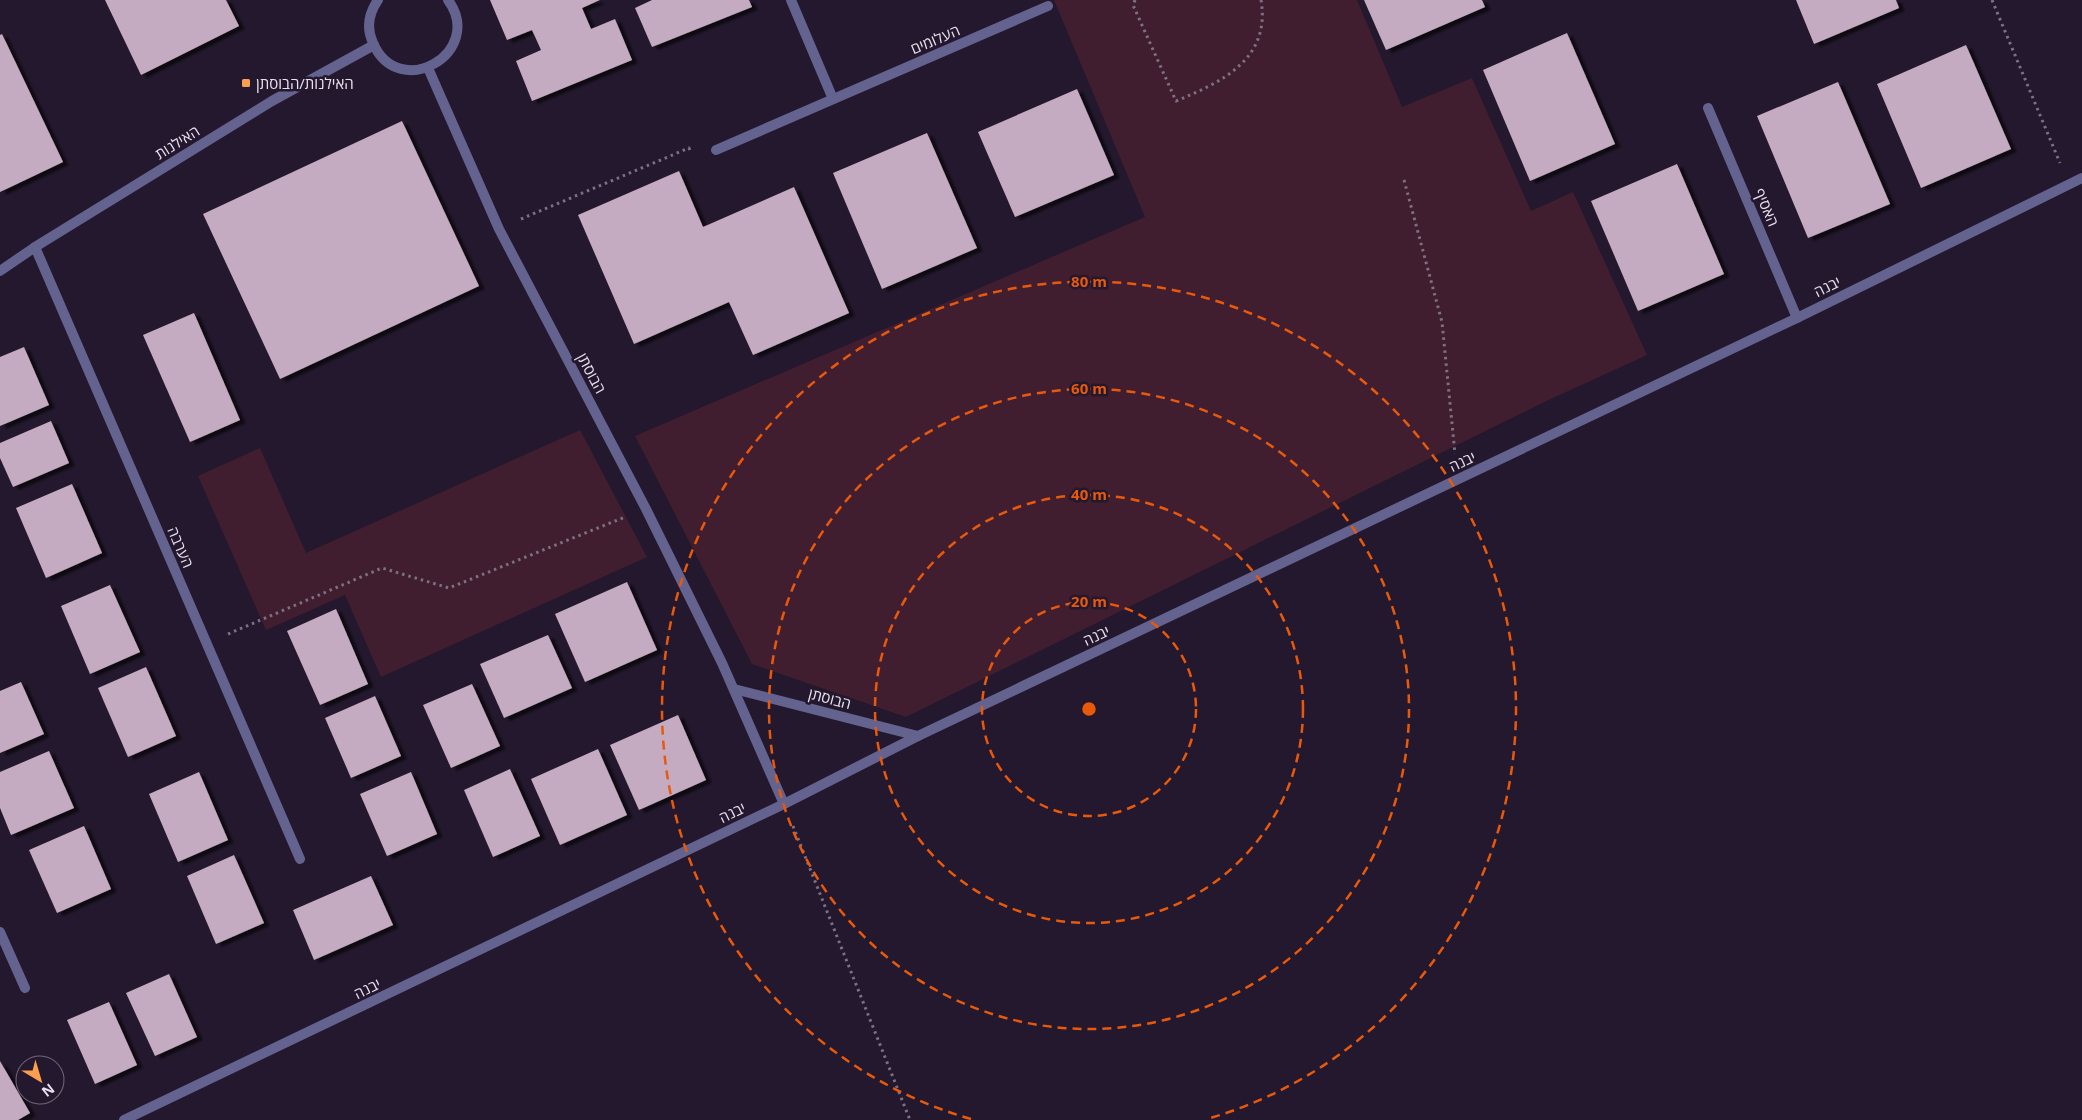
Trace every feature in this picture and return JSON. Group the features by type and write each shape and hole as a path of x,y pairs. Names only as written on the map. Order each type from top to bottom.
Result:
{"street":[{"path":"378,0 372,10 369,24 370,38 374,46 386,62 399,69 414,70 428,68 441,60 451,49 456,36 457,20 453,6 448,0"},
{"path":"791,0 833,99"},
{"name":"העלומים","path":"716,150 1048,6"},
{"name":"האילנות","path":"0,271 35,247 272,101 374,46"},
{"name":"הבוסתן","path":"428,68 499,229 646,509 734,689 784,804"},
{"name":"האסיף","path":"1708,108 1797,318"},
{"name":"יבנה","path":"124,1120 784,804 918,736 1797,318 2082,178"},
{"name":"הערבה","path":"35,247 300,859"},
{"name":"הבוסתן","path":"734,689 918,736"},
{"path":"0,932 25,988"}],"path":[{"path":"1135,0 1133,5 1176,101 1203,90 1243,62 1257,45 1261,24 1260,0"},
{"path":"1992,0 2069,184"},
{"path":"499,229 689,148 694,160 716,150"},
{"path":"1404,180 1442,322 1458,479"},
{"path":"207,643 382,568 449,588 646,509"},
{"path":"784,804 910,1120"}],"shaded area":[{"path":"1054,0 1357,0 1402,107 1472,78 1531,211 1573,192 1647,355 1542,403 906,717 752,664 635,436 1145,217"},
{"path":"580,430 647,557 381,677 345,595 266,630 198,476 260,448 306,553"}],"building":[{"path":"105,0 226,0 239,26 141,75"},
{"path":"490,0 600,0 582,8 591,29 615,19 632,60 532,101 516,61 541,50 532,30 507,40"},
{"path":"652,0 749,0 752,7 652,47 635,8"},
{"path":"1364,0 1482,0 1485,7 1386,50"},
{"path":"1796,0 1896,0 1899,8 1814,44"},
{"path":"1567,33 1615,144 1530,181 1483,70"},
{"path":"2,34 63,162 0,192 0,35"},
{"path":"1966,45 2011,149 1921,188 1877,84"},
{"path":"1838,82 1890,204 1808,238 1757,116"},
{"path":"1077,89 1114,175 1015,217 978,132"},
{"path":"402,121 479,286 280,379 203,214"},
{"path":"927,133 977,248 882,289 833,173"},
{"path":"1677,164 1724,274 1638,311 1591,201"},
{"path":"679,171 703,227 794,187 849,313 753,355 729,302 634,344 578,215"},
{"path":"194,313 240,420 190,442 143,335"},
{"path":"24,347 49,405 0,426 0,357"},
{"path":"51,421 69,463 13,487 0,458 0,443"},
{"path":"72,484 102,553 46,578 16,508"},
{"path":"627,582 657,650 585,682 555,614"},
{"path":"110,585 140,652 90,674 61,606"},
{"path":"336,609 368,684 320,705 287,631"},
{"path":"548,635 572,688 504,718 480,664"},
{"path":"146,667 176,736 128,757 98,688"},
{"path":"21,682 44,734 0,753 0,691"},
{"path":"472,684 500,746 451,768 423,705"},
{"path":"375,696 401,756 351,778 325,718"},
{"path":"678,715 706,780 639,810 610,745"},
{"path":"598,749 627,815 560,845 531,779"},
{"path":"49,751 74,808 11,835 0,808 0,772"},
{"path":"510,769 540,836 493,857 464,790"},
{"path":"199,772 228,840 178,862 149,794"},
{"path":"411,772 437,834 387,856 360,794"},
{"path":"84,826 111,889 57,913 29,850"},
{"path":"234,855 264,923 216,944 187,876"},
{"path":"371,876 393,925 314,960 293,910"},
{"path":"169,974 197,1037 155,1056 126,993"},
{"path":"109,1002 137,1065 95,1084 67,1020"},
{"path":"0,1061 15,1087 15,1105 25,1105 30,1113 18,1120 0,1120"}],"place":[{"name":"האילנות/הבוסתן","path":"246,83"}]}
